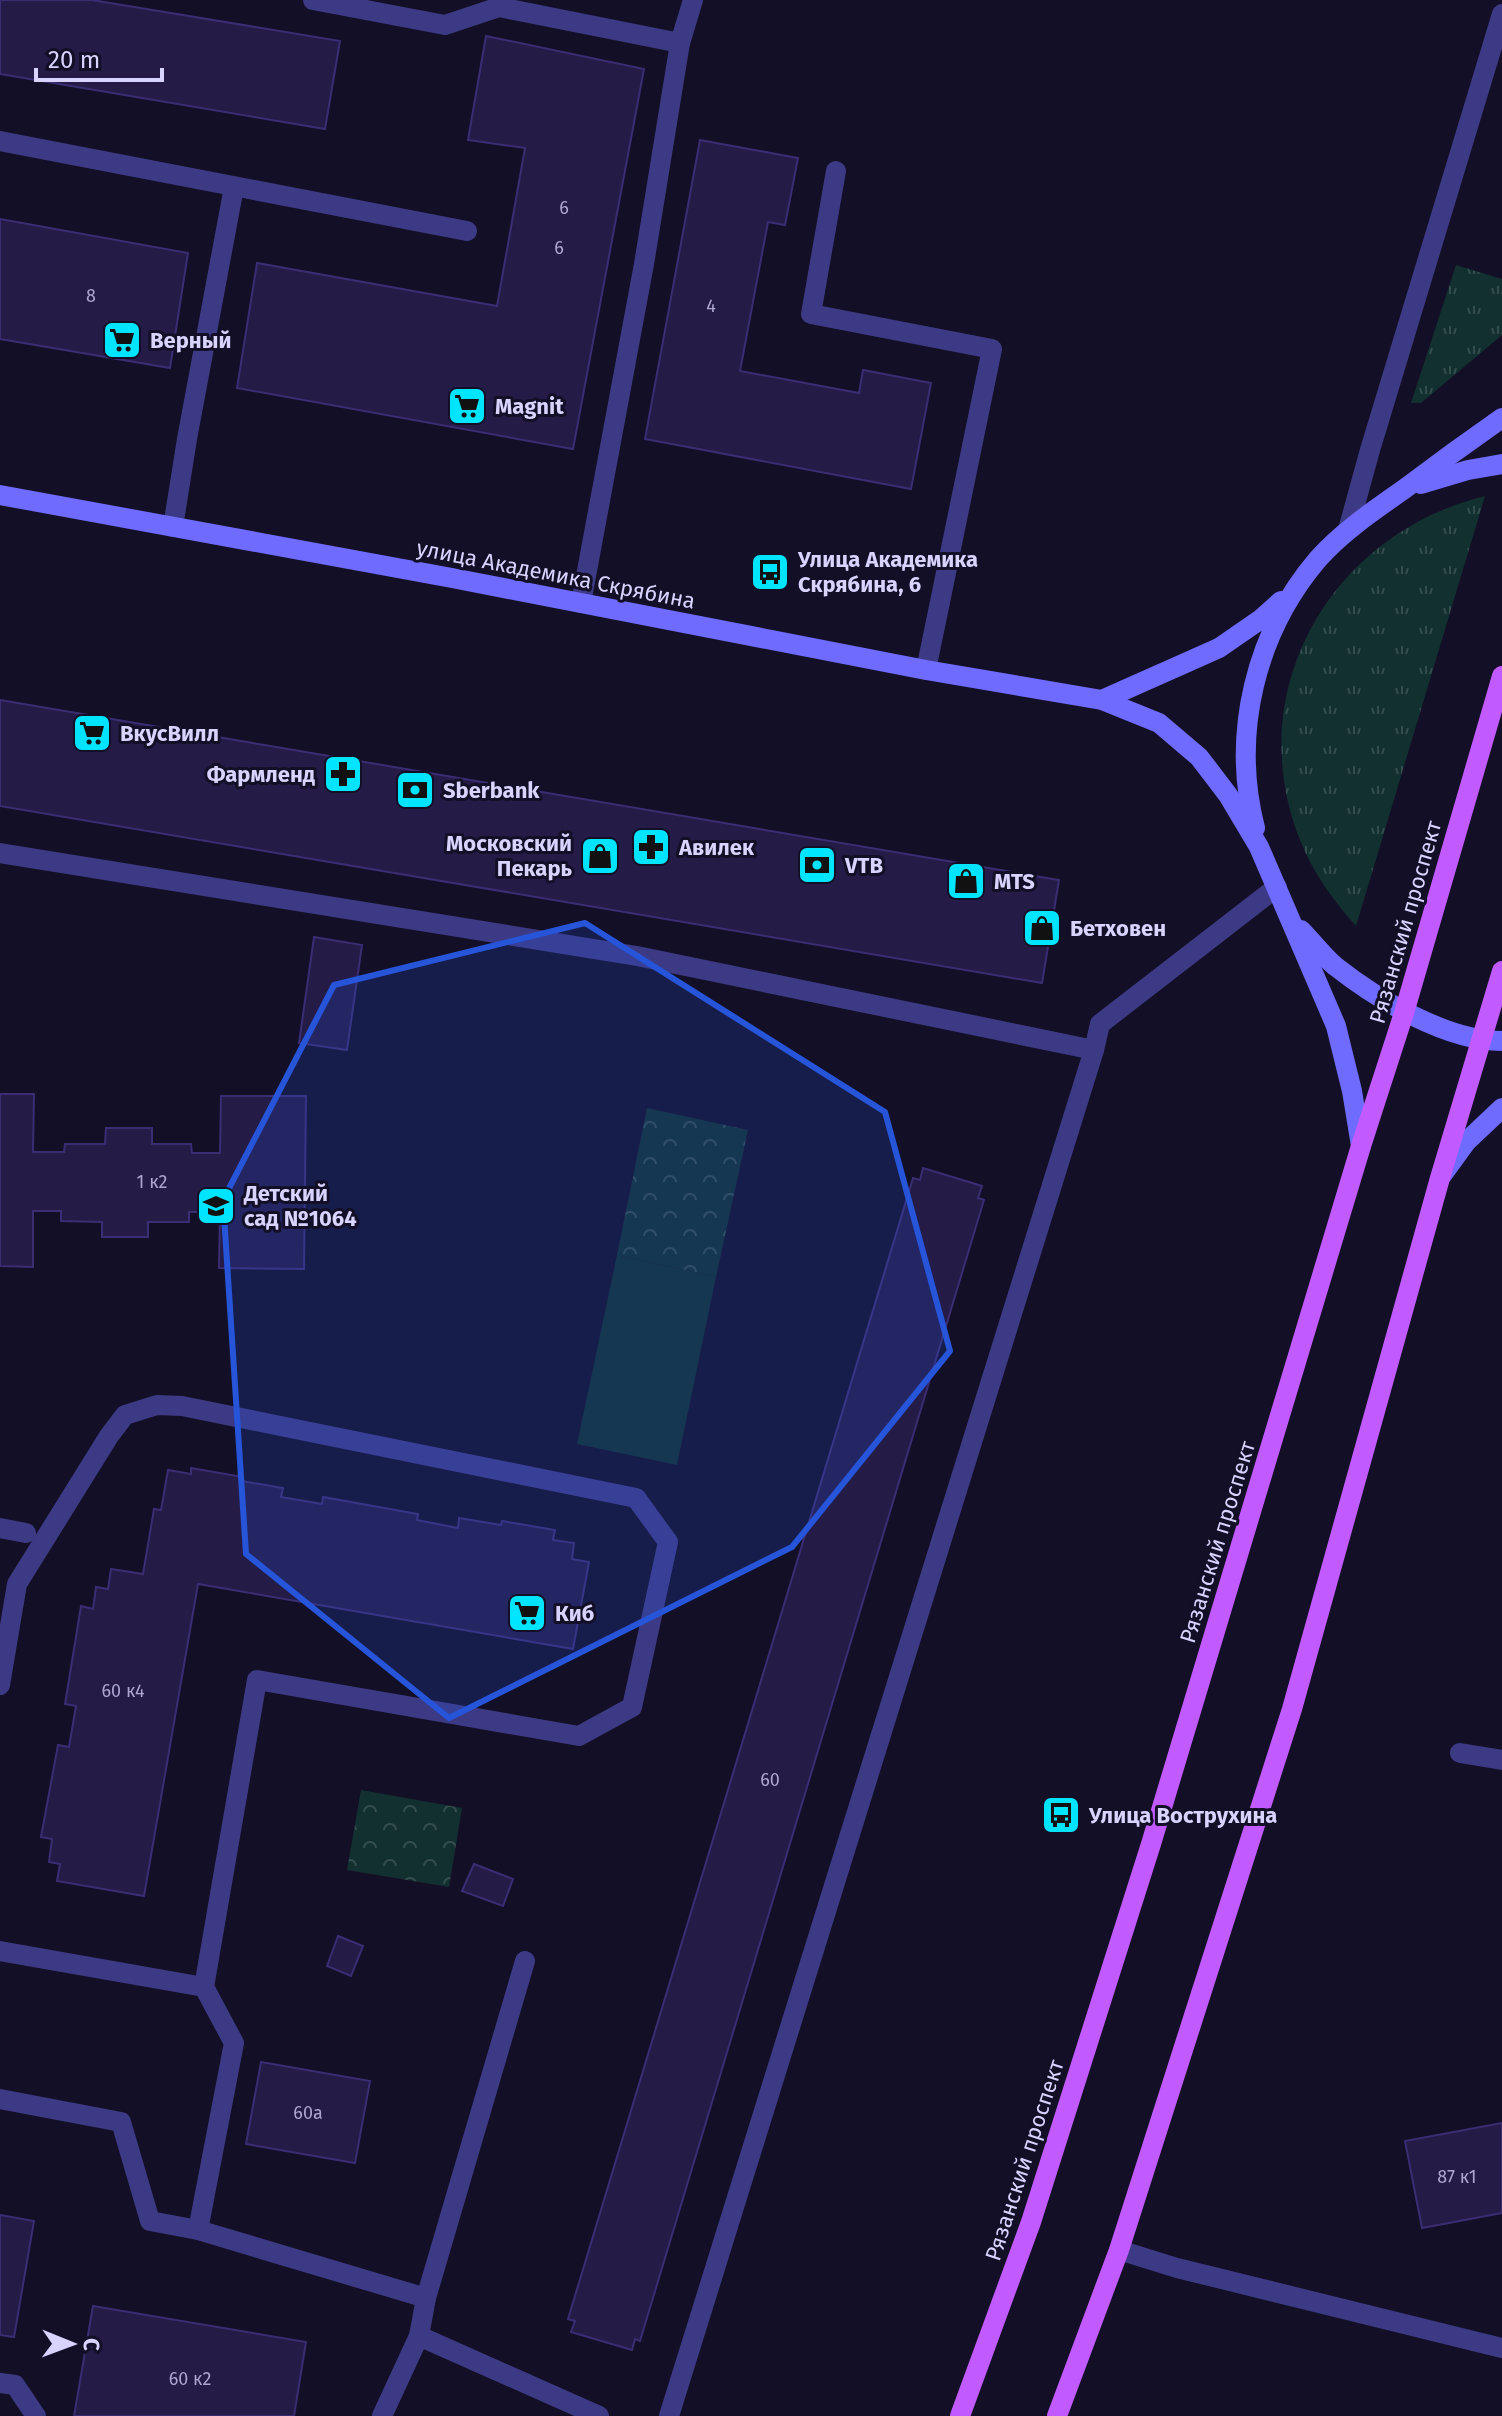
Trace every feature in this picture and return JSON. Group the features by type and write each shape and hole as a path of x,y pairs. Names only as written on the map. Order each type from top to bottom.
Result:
{"main road":[{"path":"1361,1146 1352,1091 1336,1026 1259,847 1245,766 1248,719 1261,656 1277,620 1296,587 1320,557 1348,530 1502,418"},
{"path":"1402,490 1468,470 1502,464"},
{"name":"улица Академика Скрябина","path":"0,495 926,670 1102,700 1159,723 1199,757 1228,795 1259,847"},
{"path":"1102,700 1219,648 1261,619 1296,587"},
{"name":"Рязанский проспект","path":"960,2416 1031,2222 1151,1844 1404,1013 1502,676"},
{"path":"1291,918 1334,965 1404,1013 1480,1041 1502,1041"},
{"path":"1057,2416 1119,2250 1292,1709 1440,1178 1502,971"},
{"path":"1440,1178 1466,1142 1502,1108"}],"lane":[{"path":"313,0 445,25 499,7 680,43"},
{"path":"581,603 644,264 680,43 693,0"},
{"path":"1348,530 1502,14"},
{"path":"0,141 467,231"},
{"path":"836,171 811,314 992,349 926,670"},
{"path":"173,527 234,187"},
{"path":"0,853 637,956 1094,1050"},
{"path":"669,2416 1100,1024 1277,887"},
{"path":"0,1685 17,1584 125,1415 157,1405 182,1406 636,1498 668,1542 632,1707 579,1736 257,1680 204,1987 234,2043 198,2230"},
{"path":"0,1528 26,1533"},
{"path":"1460,1753 1502,1760"},
{"path":"0,1951 204,1987"},
{"path":"382,2416 419,2336 426,2298 525,1961"},
{"path":"0,2099 121,2122 150,2221 198,2230 426,2298"},
{"path":"1119,2250 1177,2268 1502,2348"},
{"path":"419,2336 593,2415"},
{"path":"0,2383 15,2385 36,2416"}],"highlighted area":[{"path":"585,923 885,1112 950,1351 792,1547 449,1718 246,1554 223,1200 334,985"}],"green space":[{"path":"1456,265 1502,279 1502,335 1421,403 1411,403"},
{"path":"1485,496 1356,926 1311,864 1300,840 1284,784 1282,728 1292,675 1313,626 1343,582 1383,544 1431,515"},
{"path":"647,1108 748,1130 716,1277 617,1255"},
{"path":"617,1255 716,1277 677,1465 577,1444"},
{"path":"361,1790 462,1808 449,1887 347,1870"}],"building":[{"path":"0,0 92,0 340,41 325,129 0,74"},
{"path":"486,36 644,69 573,449 237,388 257,263 497,306 525,148 468,140"},
{"path":"700,140 798,158 785,225 768,222 740,371 859,393 863,370 931,383 911,489 645,439"},
{"path":"0,219 188,253 170,368 0,339"},
{"path":"0,700 1059,880 1042,983 0,806"},
{"path":"314,937 362,945 347,1050 299,1043"},
{"path":"0,1094 34,1094 33,1152 64,1152 65,1144 105,1144 106,1128 152,1128 152,1144 191,1144 192,1153 220,1153 221,1096 306,1096 304,1269 219,1268 220,1212 189,1212 189,1222 148,1222 148,1237 102,1237 102,1222 61,1221 61,1211 33,1211 33,1267 0,1266"},
{"path":"923,1168 982,1186 978,1198 984,1200 640,2341 635,2339 632,2350 571,2332 575,2321 568,2319 913,1178 920,1180"},
{"path":"191,1468 283,1488 281,1497 322,1504 323,1497 418,1514 417,1520 458,1528 459,1518 555,1530 553,1540 574,1543 572,1559 589,1562 573,1649 198,1584 144,1896 57,1881 60,1864 49,1862 52,1839 41,1837 58,1745 69,1747 76,1706 65,1704 81,1606 93,1609 96,1587 108,1589 111,1569 143,1574 154,1509 161,1510 168,1470 191,1474"},
{"path":"474,1864 513,1879 503,1906 462,1891"},
{"path":"338,1936 363,1946 351,1976 327,1966"},
{"path":"261,2062 370,2081 355,2163 246,2144"},
{"path":"1502,2123 1502,2213 1422,2228 1405,2141"},
{"path":"0,2215 34,2221 14,2337 0,2335"},
{"path":"93,2306 306,2342 294,2416 74,2416"}],"place":[{"name":"Верный","path":"122,340"},
{"name":"Magnit","path":"467,406"},
{"name":"Улица Академика Скрябина, 6","path":"770,572"},
{"name":"ВкусВилл","path":"92,733"},
{"name":"Фармленд","path":"343,774"},
{"name":"Sberbank","path":"415,790"},
{"name":"Авилек","path":"651,847"},
{"name":"Московский Пекарь","path":"600,856"},
{"name":"VTB","path":"817,865"},
{"name":"MTS","path":"966,881"},
{"name":"Бетховен","path":"1042,928"},
{"name":"Детский сад №1064","path":"216,1206"},
{"name":"Киб","path":"527,1613"},
{"name":"Улица Вострухина","path":"1061,1815"}]}
